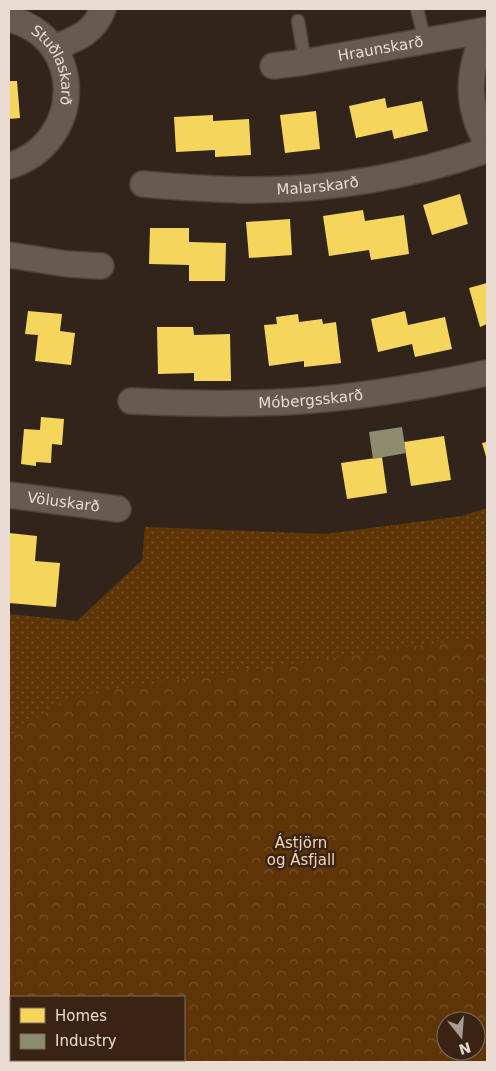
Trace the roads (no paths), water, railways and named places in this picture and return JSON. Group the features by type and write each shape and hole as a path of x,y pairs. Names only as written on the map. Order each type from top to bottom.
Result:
{"street":[{"path":"54,48 86,33 99,19 103,9"},
{"name":"Stuðlaskarð","path":"9,19 31,26 54,48 63,70 67,88 67,98 63,114 50,138 28,158 9,166"},
{"name":"Hraunskarð","path":"273,66 487,30"},
{"name":"Hraunskarð","path":"487,30 474,60 471,75 471,91 476,121 487,144"},
{"name":"Malarskarð","path":"143,184 226,190 296,188 350,183 402,174 454,161 487,150"},
{"path":"9,255 67,264 101,266"},
{"name":"Móbergsskarð","path":"131,402 253,404 314,400 375,394 487,373"},
{"name":"Völuskarð","path":"9,496 118,509"}],"lane":[{"path":"417,9 424,41"},
{"path":"298,21 305,62"}],"park label":[{"name":"Ástjörn og Ásfjall","path":"301,852"}]}
